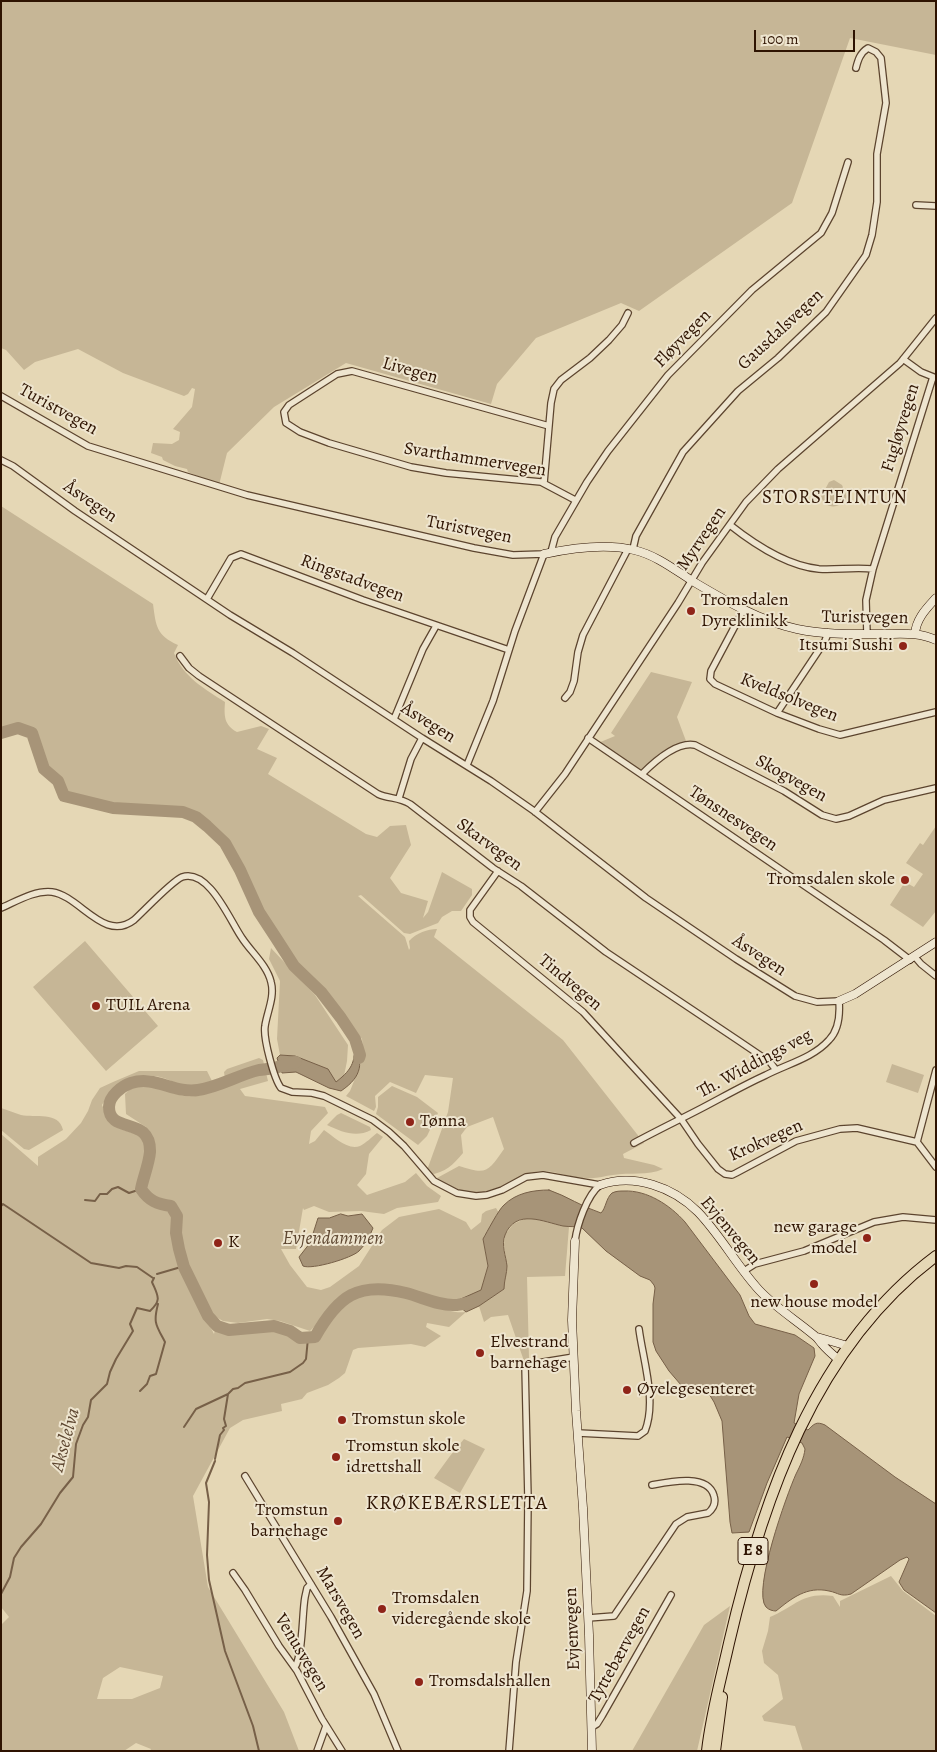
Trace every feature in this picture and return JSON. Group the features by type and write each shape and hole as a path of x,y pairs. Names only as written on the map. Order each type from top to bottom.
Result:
{"highway":[{"name":"E 8","path":"706,1751 713,1711 745,1580 775,1485 793,1443 820,1390 848,1346 888,1298 936,1256"},
{"name":"E 8","path":"715,1751 726,1655"}],"street":[{"name":"Gausdalsvegen","path":"565,698 574,681 578,652 583,635 683,452 738,391 778,358 826,312 866,255 872,235 877,202 877,154 886,103 881,58 876,52 868,48 864,50 859,57 856,68"},
{"name":"Fløyvegen","path":"467,765 493,701 509,650 547,553 575,500 608,451 668,375 752,290 821,233 832,213 848,162"},
{"path":"916,205 936,206"},
{"path":"544,483 552,394 557,384 609,340 622,326 628,313"},
{"name":"Myrvegen","path":"535,812 565,774 692,580 751,496 774,473 903,359 936,318"},
{"path":"903,359 921,372 934,377"},
{"name":"Livegen","path":"285,422 284,412 289,405 336,374 352,371 549,426"},
{"name":"Fugløyvegen","path":"867,634 866,600 873,569 934,377"},
{"name":"Turistvegen","path":"1,396 88,446 247,495 474,548 513,555 585,548 630,549 657,559 760,617 793,628 828,633 915,634 936,640"},
{"name":"Svarthammervegen","path":"285,422 300,432 329,443 418,469 544,483 575,500"},
{"name":"Åsvegen","path":"1,460 207,599 467,765 535,812 646,898 766,979 805,1000 839,1001"},
{"path":"730,525 767,551 804,565 820,569 873,569"},
{"name":"Ringstadvegen","path":"207,599 230,559 240,554 436,626 509,650"},
{"path":"915,634 919,619 936,598"},
{"name":"Kveldsolvegen","path":"744,609 710,674 710,679 715,684 777,714 840,735 936,712"},
{"path":"394,719 423,649 436,626"},
{"path":"777,714 825,641 828,633"},
{"name":"Skarvegen","path":"180,656 189,668 199,676 378,794 385,797 399,798 413,806 498,872 521,886 612,956 768,1061 776,1070"},
{"path":"399,798 411,759 422,738"},
{"name":"Tønsnesvegen","path":"588,738 936,976"},
{"name":"Skogvegen","path":"642,774 679,746 695,744 784,791 822,815 836,819 849,816 884,800 936,788"},
{"name":"Tindvegen","path":"498,872 470,910 470,917 583,1012 681,1119"},
{"path":"1,908 32,895 51,892 69,898 99,920 118,927 130,923 177,880 190,876 198,878 225,908 238,932 268,973 272,990 264,1032 276,1079 284,1089 324,1096 372,1120 404,1146 434,1181 457,1193 476,1196 487,1195 526,1178 543,1174 600,1185"},
{"path":"839,1001 855,994 936,942"},
{"name":"Th. Widdings veg","path":"634,1143 822,1047 829,1041 837,1026 839,1001"},
{"path":"936,1070 917,1142 936,1167"},
{"name":"Krokvegen","path":"681,1119 716,1166 722,1173 728,1175 759,1162 796,1141 840,1129 857,1128 917,1142"},
{"name":"Evjenvegen","path":"592,1751 588,1618 572,1308 575,1242 578,1228 592,1192 600,1185 623,1181 642,1182 660,1187 675,1195 700,1214 758,1289 775,1305 817,1337 848,1346"},
{"path":"744,1270 755,1264 804,1251 874,1222 903,1217 936,1220"},
{"path":"578,1433 638,1436 645,1431 648,1416 649,1386 639,1329"},
{"name":"Evjenvegen","path":"817,1337 821,1344 839,1360"},
{"path":"509,1751 516,1662 527,1591 528,1499 524,1364 574,1357"},
{"name":"Marsvegen","path":"245,1476 311,1584 371,1688 392,1732 398,1751"},
{"path":"588,1618 614,1616 676,1524 686,1517 708,1514 714,1506 712,1492 700,1483 684,1481 652,1485"},
{"name":"Venusvegen","path":"232,1573 248,1594 282,1650 295,1667 326,1726 342,1751"},
{"path":"295,1667 300,1651 305,1597 307,1588 311,1584"},
{"name":"Tyttebærvegen","path":"592,1727 597,1724 602,1716 671,1595"},
{"path":"317,1751 326,1726"}],"shaded area":[{"path":"1,1 936,1 936,55 850,38 792,203 639,311 621,303 536,338 497,384 491,404 346,363 274,407 227,453 219,485 188,472 187,469 175,466 163,460 162,457 151,453 153,443 172,444 179,440 180,432 173,429 192,407 195,389 192,388 184,396 123,373 78,349 35,362 24,370 6,350 1,348"},
{"path":"834,480 842,485 847,497 838,506 830,506 821,497 829,482"},
{"path":"1,506 153,604 158,629 165,637 178,645 174,653 183,669 195,682 225,702 227,723 237,732 261,726 269,729 257,749 277,758 268,774 366,834 377,837 390,826 406,825 411,845 390,878 401,893 428,901 423,918 428,912 442,872 472,889 472,895 461,911 452,911 442,917 438,923 410,934 404,933 361,895 358,896 405,937 409,950 409,941 415,936 437,929 434,937 563,1040 644,1143 623,1154 624,1158 663,1169 645,1173 619,1174 597,1178 575,1177 541,1171 525,1175 485,1192 476,1193 460,1190 437,1178 459,1166 481,1171 486,1170 494,1163 504,1149 493,1117 467,1127 461,1135 463,1153 445,1170 429,1175 426,1173 448,1112 453,1078 425,1075 416,1093 390,1082 375,1096 376,1107 374,1111 346,1096 350,1091 364,1056 362,1039 324,988 299,964 278,935 224,843 195,817 183,812 112,808 63,795 57,781 44,768 31,732 17,727 1,732"},
{"path":"651,672 692,682 677,717 686,741 641,771 598,743 615,736 611,733"},
{"path":"936,826 936,911 923,927 890,905 905,882 914,887 923,874 906,863 920,843 923,845"},
{"name":"TUIL Arena","path":"85,941 158,1026 106,1071 33,987"},
{"path":"271,948 315,995 348,1045 344,1076 336,1082 295,1056 280,1055 277,1039 280,981 269,959"},
{"path":"259,1058 263,1060 268,1081 240,1089 245,1096 325,1107 328,1113 311,1131 309,1144 315,1141 324,1130 346,1145 355,1147 367,1142 377,1133 383,1137 369,1154 366,1174 357,1185 367,1195 405,1182 416,1173 427,1186 441,1196 438,1202 397,1208 384,1214 361,1211 329,1212 314,1206 304,1210 303,1208 296,1249 281,1249 290,1265 307,1287 321,1290 330,1287 359,1266 382,1230 399,1217 439,1209 466,1222 471,1230 481,1222 482,1214 496,1208 499,1213 483,1239 488,1266 481,1291 454,1302 389,1288 359,1289 334,1307 310,1331 280,1321 267,1319 238,1323 223,1321 209,1311 186,1264 181,1229 172,1231 178,1263 214,1334 216,1326 229,1330 274,1327 290,1331 300,1339 315,1338 340,1304 361,1292 379,1290 420,1297 452,1311 466,1312 449,1327 427,1323 426,1327 441,1336 425,1347 411,1344 353,1350 345,1373 328,1385 307,1393 302,1399 281,1404 282,1411 243,1420 230,1428 193,1496 208,1587 284,1712 299,1751 150,1751 151,1749 136,1743 124,1751 1,1751 1,1625 9,1617 1,1607 1,1134 38,1166 38,1157 66,1139 81,1123 100,1088 139,1071 207,1071 213,1083 186,1086 160,1077 142,1076 126,1080 113,1090 102,1105 105,1112 114,1124 135,1134 146,1127 126,1114 125,1094 132,1088 146,1085 184,1096 200,1095 226,1086 224,1072 227,1069","holes":["120,1667 163,1676 160,1688 132,1699 97,1699 103,1678"]},
{"path":"892,1064 924,1075 918,1093 886,1082"},
{"name":"Tønna","path":"392,1086 417,1097 438,1113 427,1136 418,1145 376,1114 378,1097"},
{"path":"1,1108 21,1115 52,1118 61,1124 63,1130 29,1150 24,1149 1,1130"},
{"path":"341,1113 370,1127 371,1130 354,1134 327,1125"},
{"path":"574,1215 609,1226 787,1437 748,1533 732,1531 722,1421 714,1402 709,1394 700,1390 687,1392 669,1371 656,1351 653,1342 654,1285 650,1280 640,1276 606,1251 582,1228 576,1226 569,1227"},
{"path":"527,1218 540,1219 569,1227 565,1276 527,1277 529,1358 524,1361 508,1315 491,1317 484,1322 479,1306 504,1289 507,1268 504,1245 505,1235 513,1224"},
{"path":"464,1439 485,1449 460,1493 434,1478"},
{"path":"891,1576 903,1591 936,1616 936,1751 803,1751 795,1726 764,1721 762,1716 783,1699 778,1675 764,1663 762,1651 770,1617 799,1601 813,1596 833,1596 840,1607 840,1601"},
{"path":"730,1606 697,1751 632,1751 704,1625"}],"water":[{"path":"355,1039 360,1062 359,1068 354,1080 341,1091 329,1088 296,1072 282,1073 277,1058 280,1055 295,1056 328,1069 336,1082 347,1072 354,1059"},
{"path":"549,1190 601,1213 610,1195 616,1191 641,1193 665,1204 685,1222 740,1295 749,1316 755,1324 795,1335 814,1348 815,1356 799,1394 794,1423 808,1430 815,1424 825,1425 895,1477 936,1504 936,1613 904,1590 899,1582 909,1559 907,1557 851,1594 842,1595 829,1591 814,1590 800,1594 776,1611 766,1607 763,1598 764,1582 772,1542 805,1449 802,1443 787,1437 749,1532 732,1533 722,1421 714,1402 709,1394 700,1390 687,1392 669,1371 656,1351 653,1342 654,1285 650,1280 640,1276 606,1251 582,1228 531,1219 523,1219 516,1222 510,1227 504,1239 507,1266 504,1289 479,1306 466,1312 454,1302 481,1290 488,1266 483,1239 502,1207 519,1195"},
{"name":"Evjendammen","path":"341,1214 348,1216 362,1214 373,1228 363,1246 355,1254 341,1260 323,1265 303,1266 299,1257 310,1243 318,1218 329,1218"}],"waterway":[{"path":"1,733 18,728 32,733 44,769 58,781 64,796 113,808 183,812 196,817 207,826 225,843 240,870 259,912 294,966 321,992 355,1039 360,1055 359,1058"},
{"path":"296,1062 276,1068 251,1072 198,1090 189,1091 148,1081 140,1081 124,1086 111,1099 109,1107 111,1115 116,1121 144,1133 149,1141 150,1152 141,1189 154,1201 171,1206 177,1216 176,1233 184,1267 208,1316 217,1326 229,1330 274,1326 290,1331 300,1338 315,1337 332,1311 341,1302 351,1295 362,1291 375,1289 389,1290 449,1305 471,1302"},
{"path":"85,1200 95,1201 100,1194 107,1194 112,1189 118,1187 129,1193 141,1189"},
{"path":"1,1206 3,1204 91,1263 119,1268 126,1266 137,1267 153,1278"},
{"name":"Akselelva","path":"157,1274 181,1267 185,1269"},
{"name":"Akselelva","path":"1,1594 10,1577 14,1558 41,1524 60,1493 73,1477 76,1444 88,1417 91,1400 107,1384 116,1359 133,1331 130,1324 137,1308 150,1311 156,1304 158,1298 152,1282 154,1278"},
{"path":"140,1391 147,1384 150,1376 156,1374 165,1342 156,1324 158,1304"},
{"path":"184,1427 196,1409 228,1394 233,1389 245,1383 290,1372 303,1363 306,1359 308,1338"},
{"path":"215,1459 220,1435 226,1426 224,1419 228,1394"},
{"path":"215,1461 206,1483 209,1502 207,1555 209,1580 225,1651 253,1726 259,1751"}],"place":[{"name":"Tromsdalen Dyreklinikk","path":"691,611"},
{"name":"Itsumi Sushi","path":"903,646"},
{"name":"Tromsdalen skole","path":"905,880"},
{"name":"TUIL Arena","path":"96,1006"},
{"name":"Tønna","path":"410,1122"},
{"name":"new garage model","path":"867,1238"},
{"name":"K","path":"218,1243"},
{"name":"new house model","path":"814,1284"},
{"name":"Elvestrand barnehage","path":"480,1353"},
{"name":"Øyelegesenteret","path":"627,1390"},
{"name":"Tromstun skole","path":"342,1420"},
{"name":"Tromstun skole idrettshall","path":"336,1457"},
{"name":"Tromstun barnehage","path":"338,1521"},
{"name":"Tromsdalen videregående skole","path":"382,1609"},
{"name":"Tromsdalshallen","path":"419,1682"}],"district":[{"name":"STORSTEINTUN","path":"835,498"},
{"name":"KRØKEBÆRSLETTA","path":"457,1504"}]}
